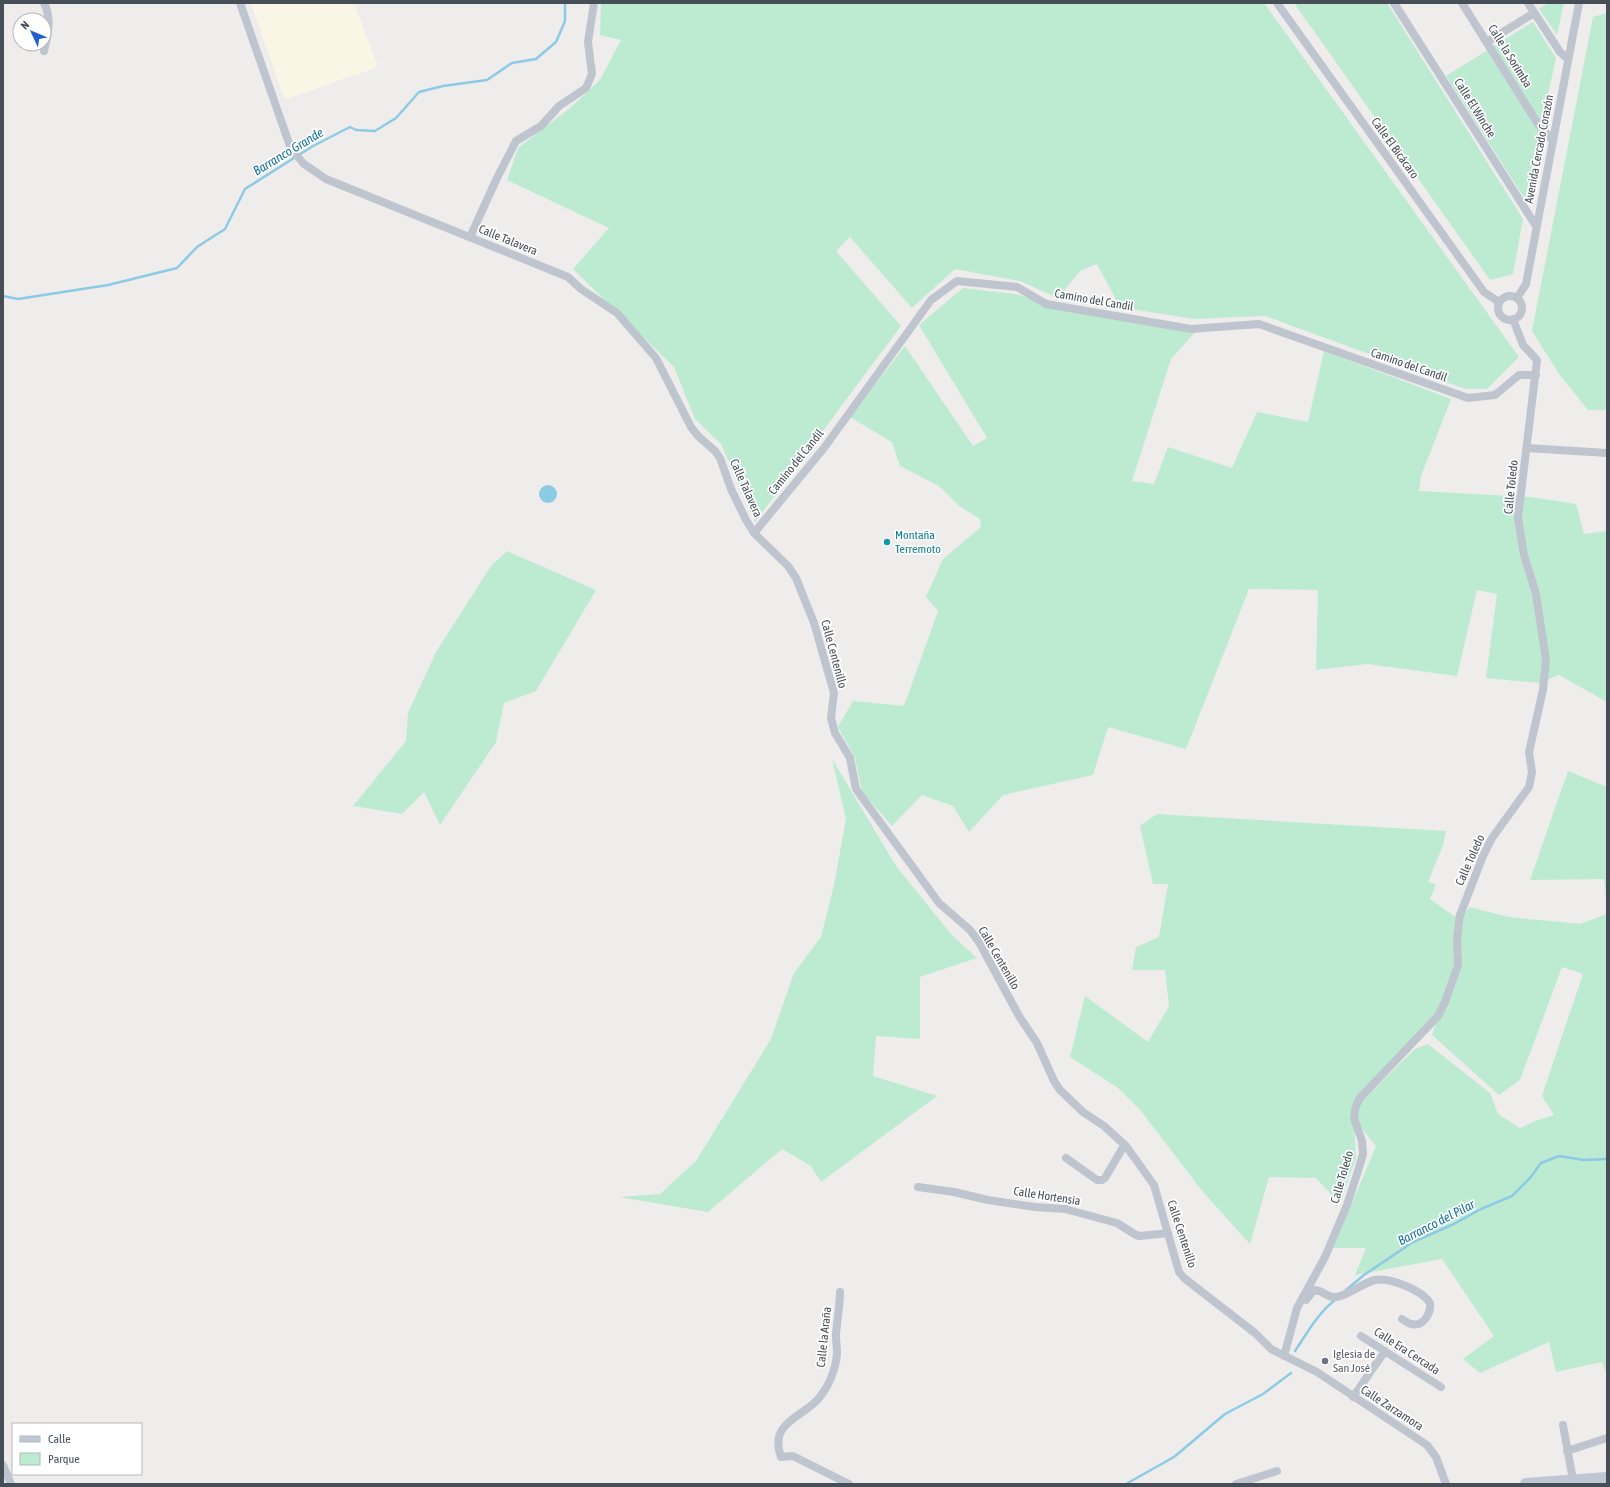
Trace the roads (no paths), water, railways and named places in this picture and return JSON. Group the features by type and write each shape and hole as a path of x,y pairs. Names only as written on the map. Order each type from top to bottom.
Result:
{"main road":[{"path":"1526,1484 1573,1480 1606,1480"}],"street":[{"name":"Calle Talavera","path":"240,3 291,149 296,157 326,178 568,277 581,289 617,314 656,358 691,427 720,458 731,489 754,533"},
{"path":"470,237 516,141 541,126 559,106 586,88 592,74 588,42 594,3"},
{"name":"Calle El Bicácaro","path":"1277,3 1484,292 1499,302"},
{"name":"Calle El Winche","path":"1394,3 1536,226"},
{"name":"Calle la Sorimba","path":"1462,3 1538,124 1553,141"},
{"path":"1528,3 1560,52 1568,59"},
{"name":"Avenida Cercado Corazón","path":"1517,298 1526,284 1579,3"},
{"path":"1487,42 1534,13"},
{"name":"Camino del Candil","path":"754,533 824,448 931,300 957,280 1018,288 1046,304 1191,329 1259,324 1468,398 1495,395 1519,375 1536,375"},
{"path":"1510,296 1517,298 1521,303 1522,309 1519,315 1513,319 1502,317 1498,310 1499,302 1503,298 1510,296"},
{"name":"Calle Toledo","path":"1284,1356 1297,1308 1325,1257 1347,1205 1358,1171 1362,1154 1362,1141 1354,1118 1358,1099 1438,1016 1445,1002 1458,965 1456,939 1460,915 1483,856 1492,838 1529,787 1532,772 1529,752 1543,690 1546,660 1536,594 1524,555 1518,518 1537,360 1523,345 1513,319"},
{"path":"1527,448 1607,453"},
{"name":"Calle Centenillo","path":"754,533 788,566 796,578 814,623 834,693 831,718 835,733 850,758 856,788 939,903 970,930 979,942 1019,1016 1037,1043 1054,1081 1060,1090 1083,1112 1104,1126 1126,1146 1154,1185 1179,1272 1184,1278 1255,1333 1272,1349 1284,1356"},
{"path":"1066,1158 1097,1180 1102,1180 1105,1178 1122,1149 1126,1146"},
{"name":"Calle Hortensia","path":"918,1187 954,1192 988,1200 1035,1207 1065,1209 1117,1223 1140,1236 1168,1233"},
{"path":"1297,1308 1302,1307 1314,1290 1318,1290 1328,1296 1339,1296 1375,1280 1382,1280 1409,1287 1419,1292 1430,1303 1431,1311 1426,1319 1419,1324 1412,1324 1402,1319"},
{"name":"Calle la Araña","path":"840,1292 836,1343 837,1354 831,1377 826,1389 816,1402 786,1424 780,1435 778,1447 781,1457 793,1456 849,1484"},
{"name":"Calle Era Cercada","path":"1361,1336 1441,1387"},
{"path":"1353,1397 1385,1351"},
{"name":"Calle Zarzamora","path":"1284,1356 1317,1372 1427,1445 1436,1457 1446,1484"},
{"path":"1563,1425 1573,1480"},
{"path":"1567,1451 1607,1438"},
{"path":"3,1465 11,1484"},
{"path":"1236,1484 1278,1471"}],"water":[{"path":"544,485 552,485 557,490 555,501 552,503 544,503 539,498 539,490"}],"waterway":[{"name":"Barranco Grande","path":"3,296 18,299 108,285 177,268 197,247 225,229 245,189 313,146 350,127 356,130 375,131 396,118 419,92 443,86 487,80 512,63 536,59 556,42 565,21 565,3"},
{"name":"Barranco del Pilar","path":"1346,1290 1364,1275 1413,1242 1454,1224 1481,1209 1512,1196 1530,1178 1541,1163 1559,1156 1584,1160 1607,1159"},
{"name":"Barranco del Pilar","path":"1295,1351 1318,1317 1335,1300"},
{"name":"Barranco del Pilar","path":"1126,1484 1174,1457 1225,1414 1263,1394 1291,1373"}],"place":[{"name":"Montaña Terremoto","path":"887,542"},
{"name":"Iglesia de San José","path":"1325,1361"}]}
